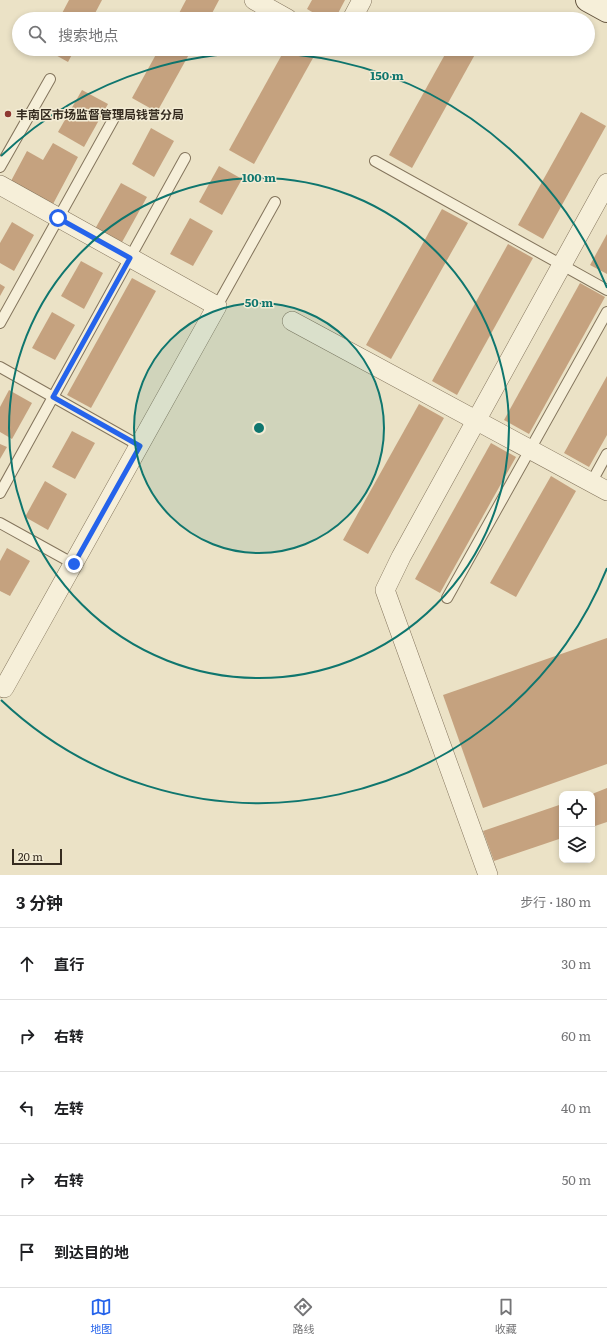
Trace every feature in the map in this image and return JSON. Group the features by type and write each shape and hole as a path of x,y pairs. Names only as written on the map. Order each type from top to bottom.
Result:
{"street":[{"path":"254,0 275,12"},
{"path":"356,12 362,0"},
{"path":"587,0 607,11"},
{"path":"488,875 385,590 405,550 607,183"},
{"path":"0,185 217,306 4,688 0,686"},
{"path":"292,320 599,487"}],"lane":[{"path":"0,167 50,79"},
{"path":"0,323 114,118"},
{"path":"0,493 185,158"},
{"path":"375,161 607,290"},
{"path":"217,306 276,202"},
{"path":"447,598 607,312"},
{"path":"0,367 140,446"},
{"path":"599,487 607,454"},
{"path":"0,523 74,564"}],"building":[{"path":"69,0 102,0 96,12 63,12"},
{"path":"186,0 219,0 213,12 180,12"},
{"path":"312,0 345,0 339,12 312,12 307,9"},
{"path":"57,56 71,56 68,62"},
{"path":"155,56 188,56 157,112 132,98"},
{"path":"281,56 314,56 254,164 229,150"},
{"path":"444,56 474,56 412,168 389,155"},
{"path":"82,90 108,104 84,147 58,132"},
{"path":"581,112 606,126 543,239 518,225"},
{"path":"151,128 174,141 154,177 132,164"},
{"path":"53,143 78,157 53,204 11,181 27,151 43,160"},
{"path":"219,166 242,179 222,215 199,202"},
{"path":"121,183 147,197 121,244 95,229"},
{"path":"442,209 468,223 391,359 366,345"},
{"path":"190,218 213,231 193,266 170,254"},
{"path":"12,222 34,235 14,271 0,263 0,243"},
{"path":"607,234 607,274 590,265"},
{"path":"508,244 533,258 457,395 432,381"},
{"path":"81,261 103,273 84,309 61,296"},
{"path":"132,278 156,291 91,408 67,395"},
{"path":"580,283 605,297 529,434 504,420"},
{"path":"0,284 5,287 0,296"},
{"path":"52,312 75,325 55,360 32,348"},
{"path":"607,376 607,435 589,467 564,453"},
{"path":"9,390 32,403 12,439 0,432 0,407"},
{"path":"419,404 444,418 368,554 343,540"},
{"path":"72,431 95,443 75,479 52,467"},
{"path":"491,443 516,457 440,593 415,579"},
{"path":"0,444 7,447 0,459"},
{"path":"551,476 576,491 516,597 490,583"},
{"path":"45,481 67,494 48,530 25,517"},
{"path":"7,548 30,561 10,596 0,591 0,561"},
{"path":"607,638 607,764 483,808 443,695"},
{"path":"607,788 607,822 595,826 595,793"},
{"path":"559,805 559,839 494,861 483,831"}],"place":[{"name":"丰南区市场监督管理局钱营分局","path":"8,114"}],"route":[{"path":"58,218 130,258 53,397 140,446 74,564"}]}
